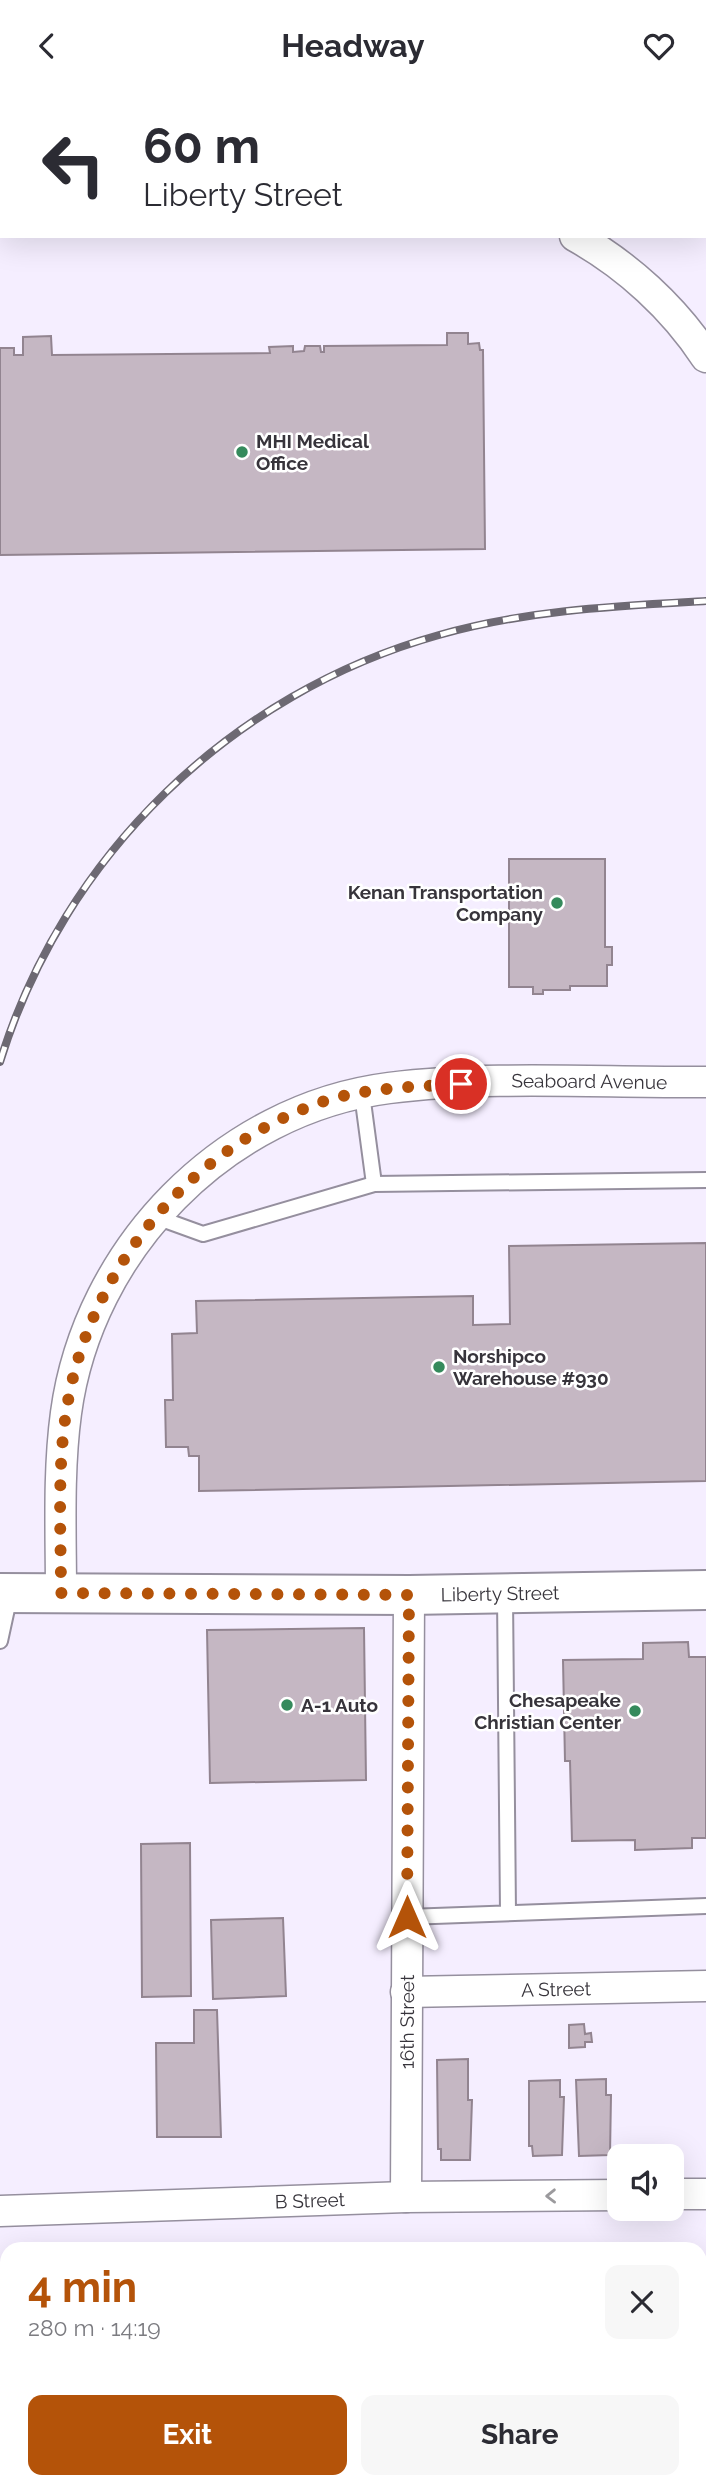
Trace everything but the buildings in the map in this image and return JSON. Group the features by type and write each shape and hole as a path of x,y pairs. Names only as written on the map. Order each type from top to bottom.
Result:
{"main road":[{"name":"Liberty Street","path":"5,1593 409,1595 706,1590"}],"street":[{"path":"579,238 606,253 649,290 690,332 706,358"},
{"name":"Seaboard Avenue","path":"61,1593 66,1413 80,1350 96,1307 126,1255 155,1216 194,1178 235,1145 274,1123 326,1101 389,1088 485,1083 706,1082"},
{"name":"16th Street","path":"406,2197 409,1595"},
{"name":"A Street","path":"406,1992 706,1986"},
{"path":"684,2195 706,2194"},
{"name":"B Street","path":"0,2211 406,2197 607,2195"}],"lane":[{"path":"362,1094 374,1184"},
{"path":"155,1216 203,1234 374,1184 706,1180"},
{"path":"0,1641 5,1593"},
{"path":"505,1593 508,1913"},
{"path":"407,1917 706,1906"}],"railway":[{"path":"0,1062 28,987 66,917 112,852 165,793 225,741 292,697 363,662 439,635 472,627 572,611 706,601"}],"place":[{"name":"MHI Medical Office","path":"242,452"},
{"name":"Kenan Transportation Company","path":"557,903"},
{"name":"Norshipco Warehouse #930","path":"439,1367"},
{"name":"A-1 Auto","path":"287,1705"},
{"name":"Chesapeake Christian Center","path":"635,1711"}],"route":[{"path":"407,1917 409,1595 61,1593 66,1413 80,1350 96,1307 126,1255 155,1216 194,1178 235,1145 274,1123 326,1101 389,1088 461,1084"}]}
